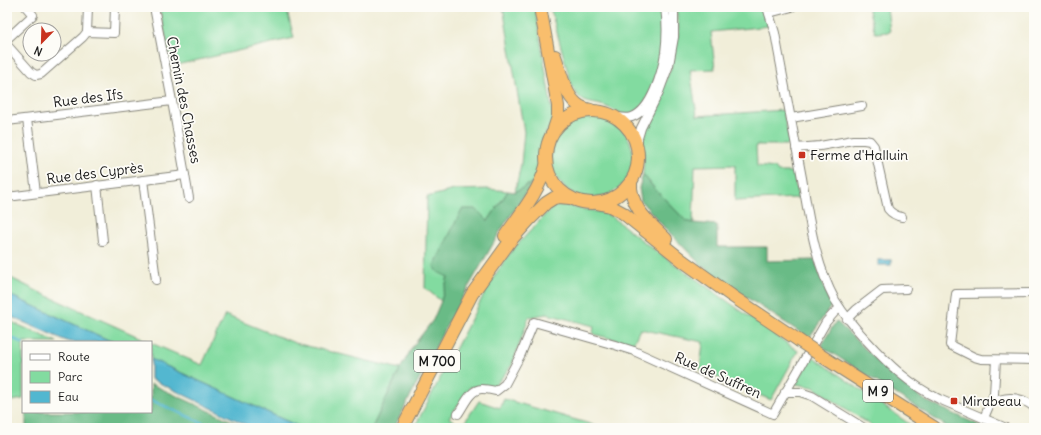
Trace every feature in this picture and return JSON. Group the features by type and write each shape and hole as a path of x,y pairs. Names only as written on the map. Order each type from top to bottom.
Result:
{"highway":[{"path":"540,7 558,106 558,117 553,132"},
{"path":"545,7 553,47 568,93 577,104 583,108 593,111"},
{"path":"593,111 603,112 613,116 630,130 638,150 638,164 632,181 623,191 604,202 585,203 570,198 560,191 549,174 545,159 549,138 560,123 572,115 593,111"},
{"name":"M 700","path":"402,428 478,280 537,189 543,177 546,166"},
{"name":"M 9","path":"632,181 632,197 641,213 700,272"},
{"name":"M 700","path":"472,294 511,240 541,207 554,198 570,198"},
{"name":"M 9","path":"596,203 619,210 732,296 820,355 935,428"},
{"path":"908,411 927,428"}],"street":[{"path":"7,39 33,15 26,7"},
{"path":"7,45 33,74 41,74 80,41 87,32 88,7"},
{"path":"87,32 114,33 115,7"},
{"name":"Chemin des Chasses","path":"154,7 189,198"},
{"path":"613,116 627,118 635,116 646,105 653,93 661,71 665,53 665,7"},
{"path":"638,150 639,133 662,85 669,65 674,37 674,7"},
{"path":"792,7 768,10 777,44 816,249 835,299 847,319 883,358 912,383 930,394 1006,428"},
{"name":"Rue des Ifs","path":"7,121 172,101"},
{"path":"791,118 862,106"},
{"path":"27,119 36,193"},
{"path":"796,148 820,146 853,140 864,140 870,142 874,146 888,209 890,213 895,216 902,217"},
{"name":"Rue des Cyprès","path":"7,196 185,175"},
{"path":"143,180 156,280"},
{"path":"97,185 103,241"},
{"path":"847,319 882,290 906,290"},
{"path":"1034,293 956,294 950,345 978,358 996,360 1034,360"},
{"name":"Rue de Suffren","path":"458,414 475,391 481,389 496,391 505,384 521,354 534,322 629,349 773,414 826,322 840,308"},
{"path":"984,418 994,392 996,360"},
{"path":"785,392 800,392 812,396 864,428"},
{"path":"990,404 999,400 1014,398 1024,400 1034,406"}],"green space":[{"path":"159,7 286,7 294,38 172,66"},
{"path":"503,7 535,7 553,116 553,124 547,131 542,142 539,170 533,182 515,192 521,164 524,132"},
{"path":"550,7 661,7 662,34 658,69 650,92 645,102 638,110 630,114 621,113 601,105 587,102 580,98 572,87"},
{"path":"676,7 760,7 769,26 711,32 715,69 690,70 697,116 783,110 790,145 756,145 757,166 775,168 778,172 793,172 798,198 735,201 735,165 695,166 693,223 686,221 654,188 643,174 644,153 642,133 671,68 679,31"},
{"path":"868,7 887,7 890,32 875,33"},
{"path":"592,116 608,119 621,128 630,141 633,157 630,173 621,186 608,195 592,198 576,195 563,186 554,173 551,157 554,141 563,128 576,119"},
{"path":"643,174 654,188 686,221 717,225 717,247 767,247 767,261 815,260 831,306 809,338 702,266 641,201 639,188"},
{"path":"533,182 501,230 448,323 394,428 372,428 400,369 413,346 433,320 441,301 448,277 438,272 434,266 462,209 476,209 488,221 508,191 515,192"},
{"path":"488,189 508,191 488,221 438,272 448,276 441,301 425,288 427,197 454,190"},
{"path":"559,205 600,212 615,219 649,246 798,351 771,400 700,370 703,342 640,329 633,344 593,334 594,326 547,314 529,317 512,365 494,387 470,387 449,418 462,426 479,401 500,408 504,399 604,428 414,428 500,267 515,247 546,213"},
{"path":"7,276 148,341 111,341 7,294"},
{"path":"225,315 295,343 400,369 372,428 302,428 152,359 152,343 202,365"},
{"path":"7,320 55,341 22,341 22,399 12,401 7,400"},
{"path":"836,321 899,381 926,401 985,428 949,428 821,346"},
{"path":"812,356 915,428 875,428 813,387 796,384"},
{"path":"152,384 247,428 26,428 26,413 152,413"}],"water":[{"path":"878,260 891,260 891,265 878,265"},
{"path":"7,294 111,341 67,341 7,315"},
{"path":"152,359 302,428 253,428 152,379"}],"waterway":[{"path":"7,336 22,343"},
{"path":"152,400 214,428"}],"place":[{"name":"Ferme d'Halluin","path":"802,155"},
{"name":"Mirabeau","path":"954,401"}]}
